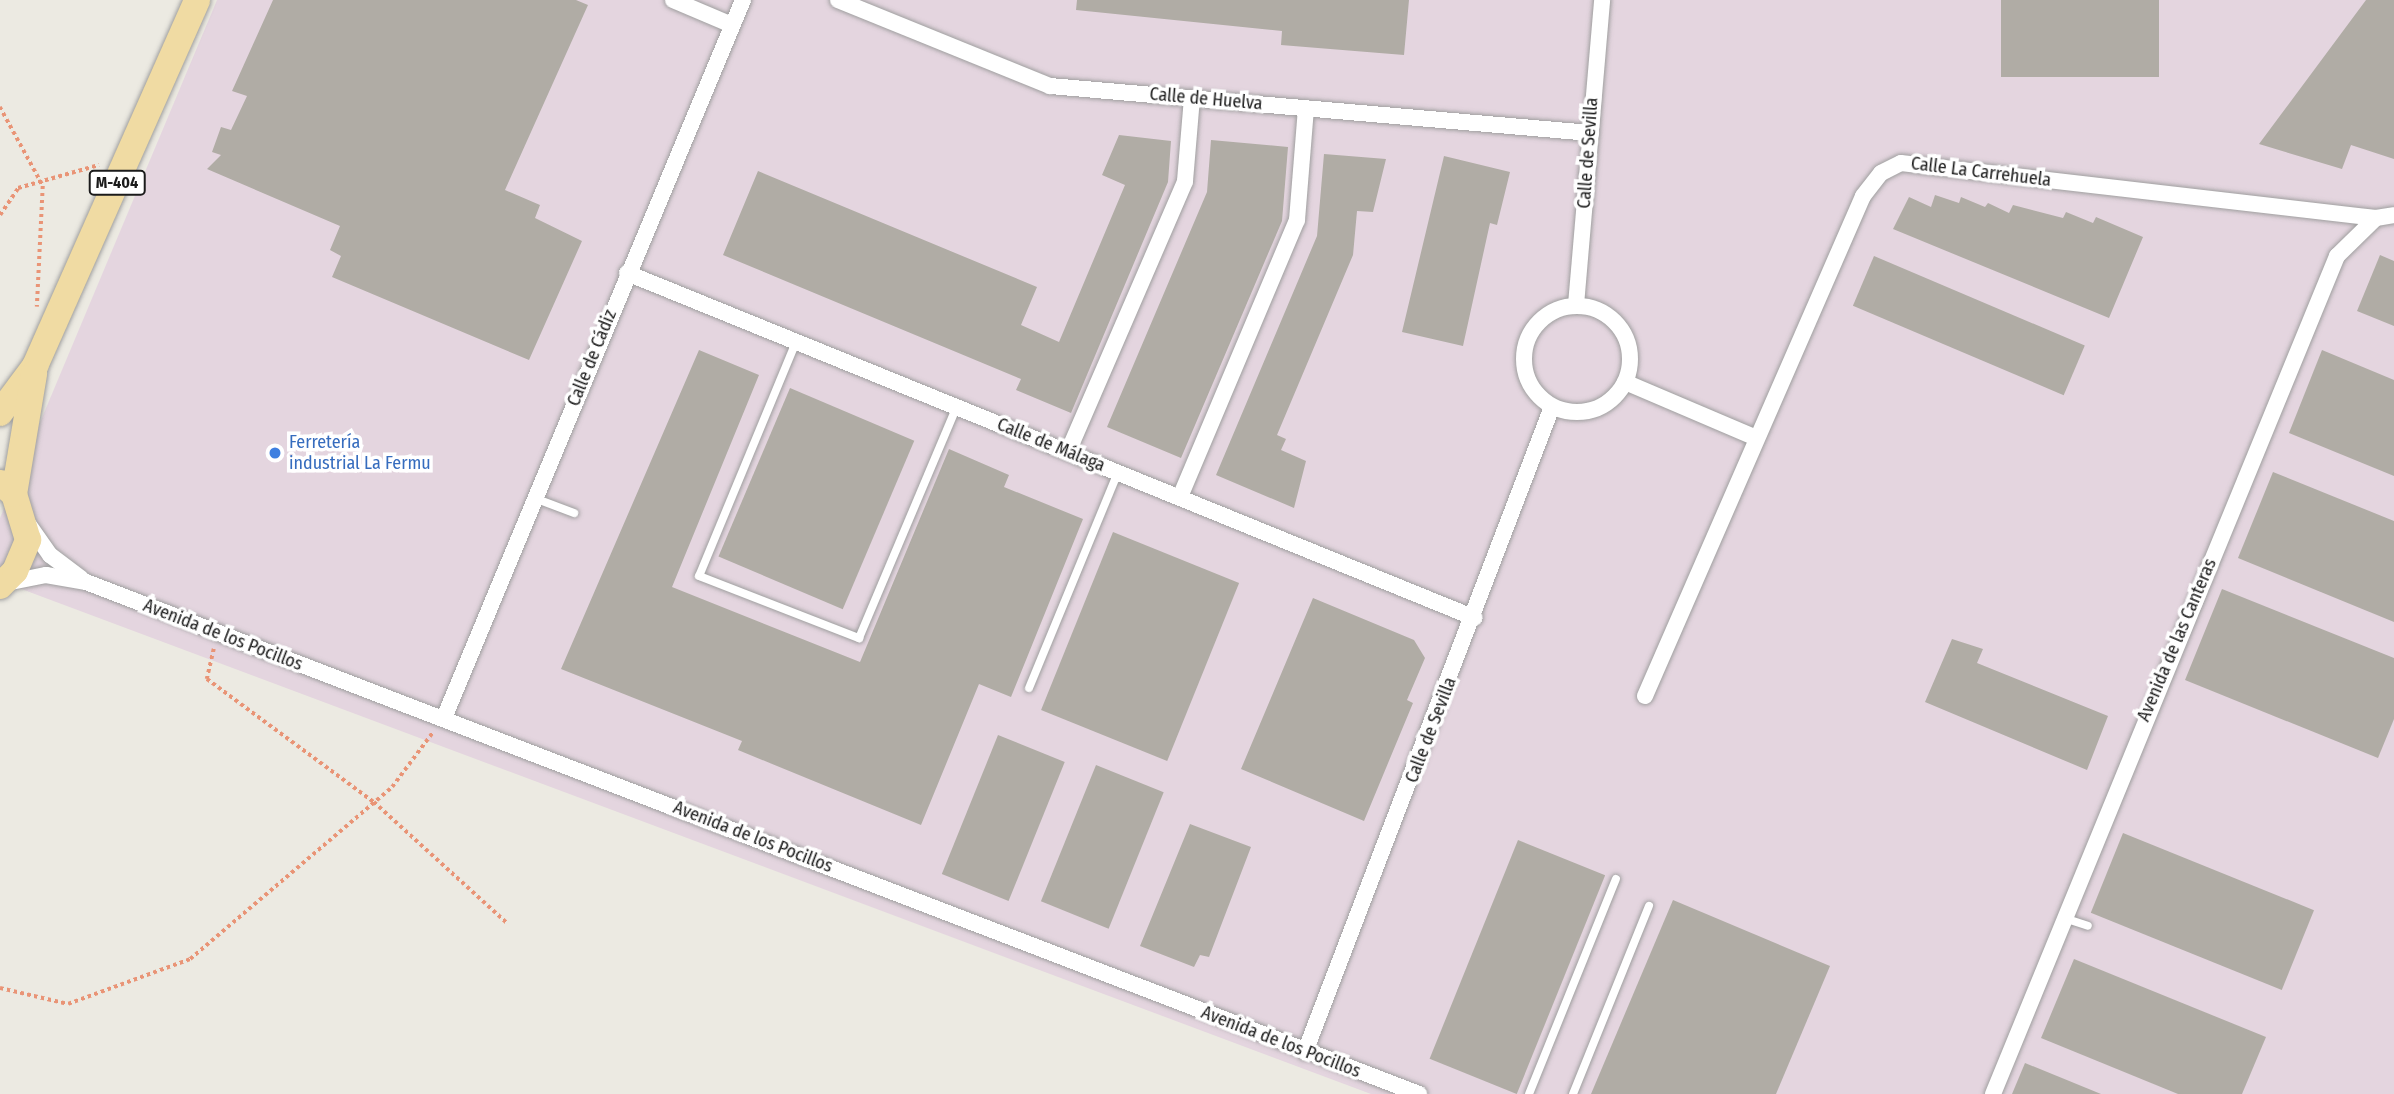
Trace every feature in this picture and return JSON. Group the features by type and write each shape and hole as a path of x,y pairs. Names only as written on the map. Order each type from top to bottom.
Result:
{"main road":[{"name":"M-404","path":"27,521 7,488 35,366 197,0"},
{"name":"M-404","path":"0,413 35,366"},
{"path":"2,585 23,559 27,521"}],"street":[{"path":"673,0 732,25"},
{"name":"Calle de Cádiz","path":"444,718 627,273 743,0"},
{"name":"Calle de Huelva","path":"838,0 1050,86 1591,133"},
{"name":"Calle de Sevilla","path":"1576,306 1602,0"},
{"path":"1068,452 1185,181 1192,98"},
{"path":"1180,497 1297,220 1306,108"},
{"name":"Calle La Carrehuela","path":"1645,696 1754,437 1863,195 1881,173 1901,163 2376,218"},
{"path":"2376,218 2394,215"},
{"name":"Avenida de las Canteras","path":"1993,1094 2337,256 2376,218"},
{"name":"Calle de Málaga","path":"627,273 1475,618"},
{"path":"1576,306 1619,325 1630,355 1625,382 1600,408 1568,412 1552,407 1528,382 1525,347 1544,317 1576,306"},
{"path":"1625,382 1754,437"},
{"name":"Calle de Sevilla","path":"1305,1052 1475,618 1552,407"},
{"path":"27,521 50,555 86,582"},
{"path":"2,585 46,575 86,582"},
{"name":"Avenida de los Pocillos","path":"86,582 1419,1094"}],"lane":[{"path":"797,341 699,576 859,638 957,407"},
{"path":"1029,688 1118,472"},
{"path":"534,498 574,513"},
{"path":"1529,1094 1616,879"},
{"path":"1573,1094 1649,906"},
{"path":"2064,918 2088,926"}],"path":[{"path":"0,107 43,186 36,318"},
{"path":"0,215 18,188 43,186 131,153"},
{"path":"217,633 207,679 374,802 508,924"},
{"path":"0,988 68,1004 190,959 374,802 444,718"}],"shaded area":[{"path":"217,0 2394,0 2394,1094 1371,1094 0,581 0,518"}],"building":[{"path":"273,0 576,0 588,5 505,190 540,205 535,218 582,241 529,360 332,277 341,256 330,250 340,226 207,169 221,155 212,152 221,127 231,130 247,96 232,91"},
{"path":"1077,0 1409,0 1404,55 1281,45 1282,31 1076,10"},
{"path":"2001,0 2159,0 2159,77 2001,77"},
{"path":"2366,0 2394,0 2394,159 2351,145 2342,169 2259,144"},
{"path":"1119,135 1171,141 1168,182 1071,413 1016,390 1021,379 723,255 758,171 1037,287 1021,325 1059,342 1125,185 1102,175"},
{"path":"1211,140 1288,147 1282,221 1181,458 1107,427 1207,192"},
{"path":"1324,154 1386,159 1373,212 1357,211 1353,255 1277,435 1286,439 1281,450 1306,461 1294,508 1216,475 1317,236"},
{"path":"1444,156 1510,172 1497,225 1490,223 1463,346 1402,332"},
{"path":"1935,195 1959,203 1961,197 1985,207 1988,203 2009,213 2013,205 2063,218 2066,212 2093,223 2096,217 2143,237 2109,318 1893,229 1909,197 1931,207"},
{"path":"2380,255 2394,261 2394,326 2357,311"},
{"path":"1874,256 2085,345 2064,395 1853,306"},
{"path":"699,350 759,375 672,587 860,662 949,449 1009,475 1004,487 1083,519 1011,697 979,684 921,825 738,750 742,741 561,669"},
{"path":"2322,350 2394,380 2394,476 2289,433"},
{"path":"790,388 914,441 843,609 718,556"},
{"path":"2273,472 2394,521 2394,622 2238,558"},
{"path":"1113,532 1239,583 1167,761 1041,710"},
{"path":"2222,589 2394,658 2394,719 2378,758 2185,680"},
{"path":"1313,598 1414,640 1425,658 1407,700 1413,703 1364,821 1241,769"},
{"path":"1952,639 1983,649 1977,663 2108,716 2087,770 1925,702"},
{"path":"998,735 1065,762 1009,901 942,874"},
{"path":"1096,765 1164,792 1109,929 1041,901"},
{"path":"1190,824 1251,847 1209,957 1200,955 1194,967 1140,946"},
{"path":"2123,833 2314,910 2282,990 2091,913"},
{"path":"1518,840 1605,875 1517,1094 1430,1059"},
{"path":"1673,900 1830,966 1776,1094 1591,1094"},
{"path":"2074,959 2266,1037 2242,1094 2178,1094 2041,1038"},
{"path":"2025,1063 2101,1094 2012,1094"}],"place":[{"name":"Ferretería industrial La Fermu","path":"275,453"}]}
